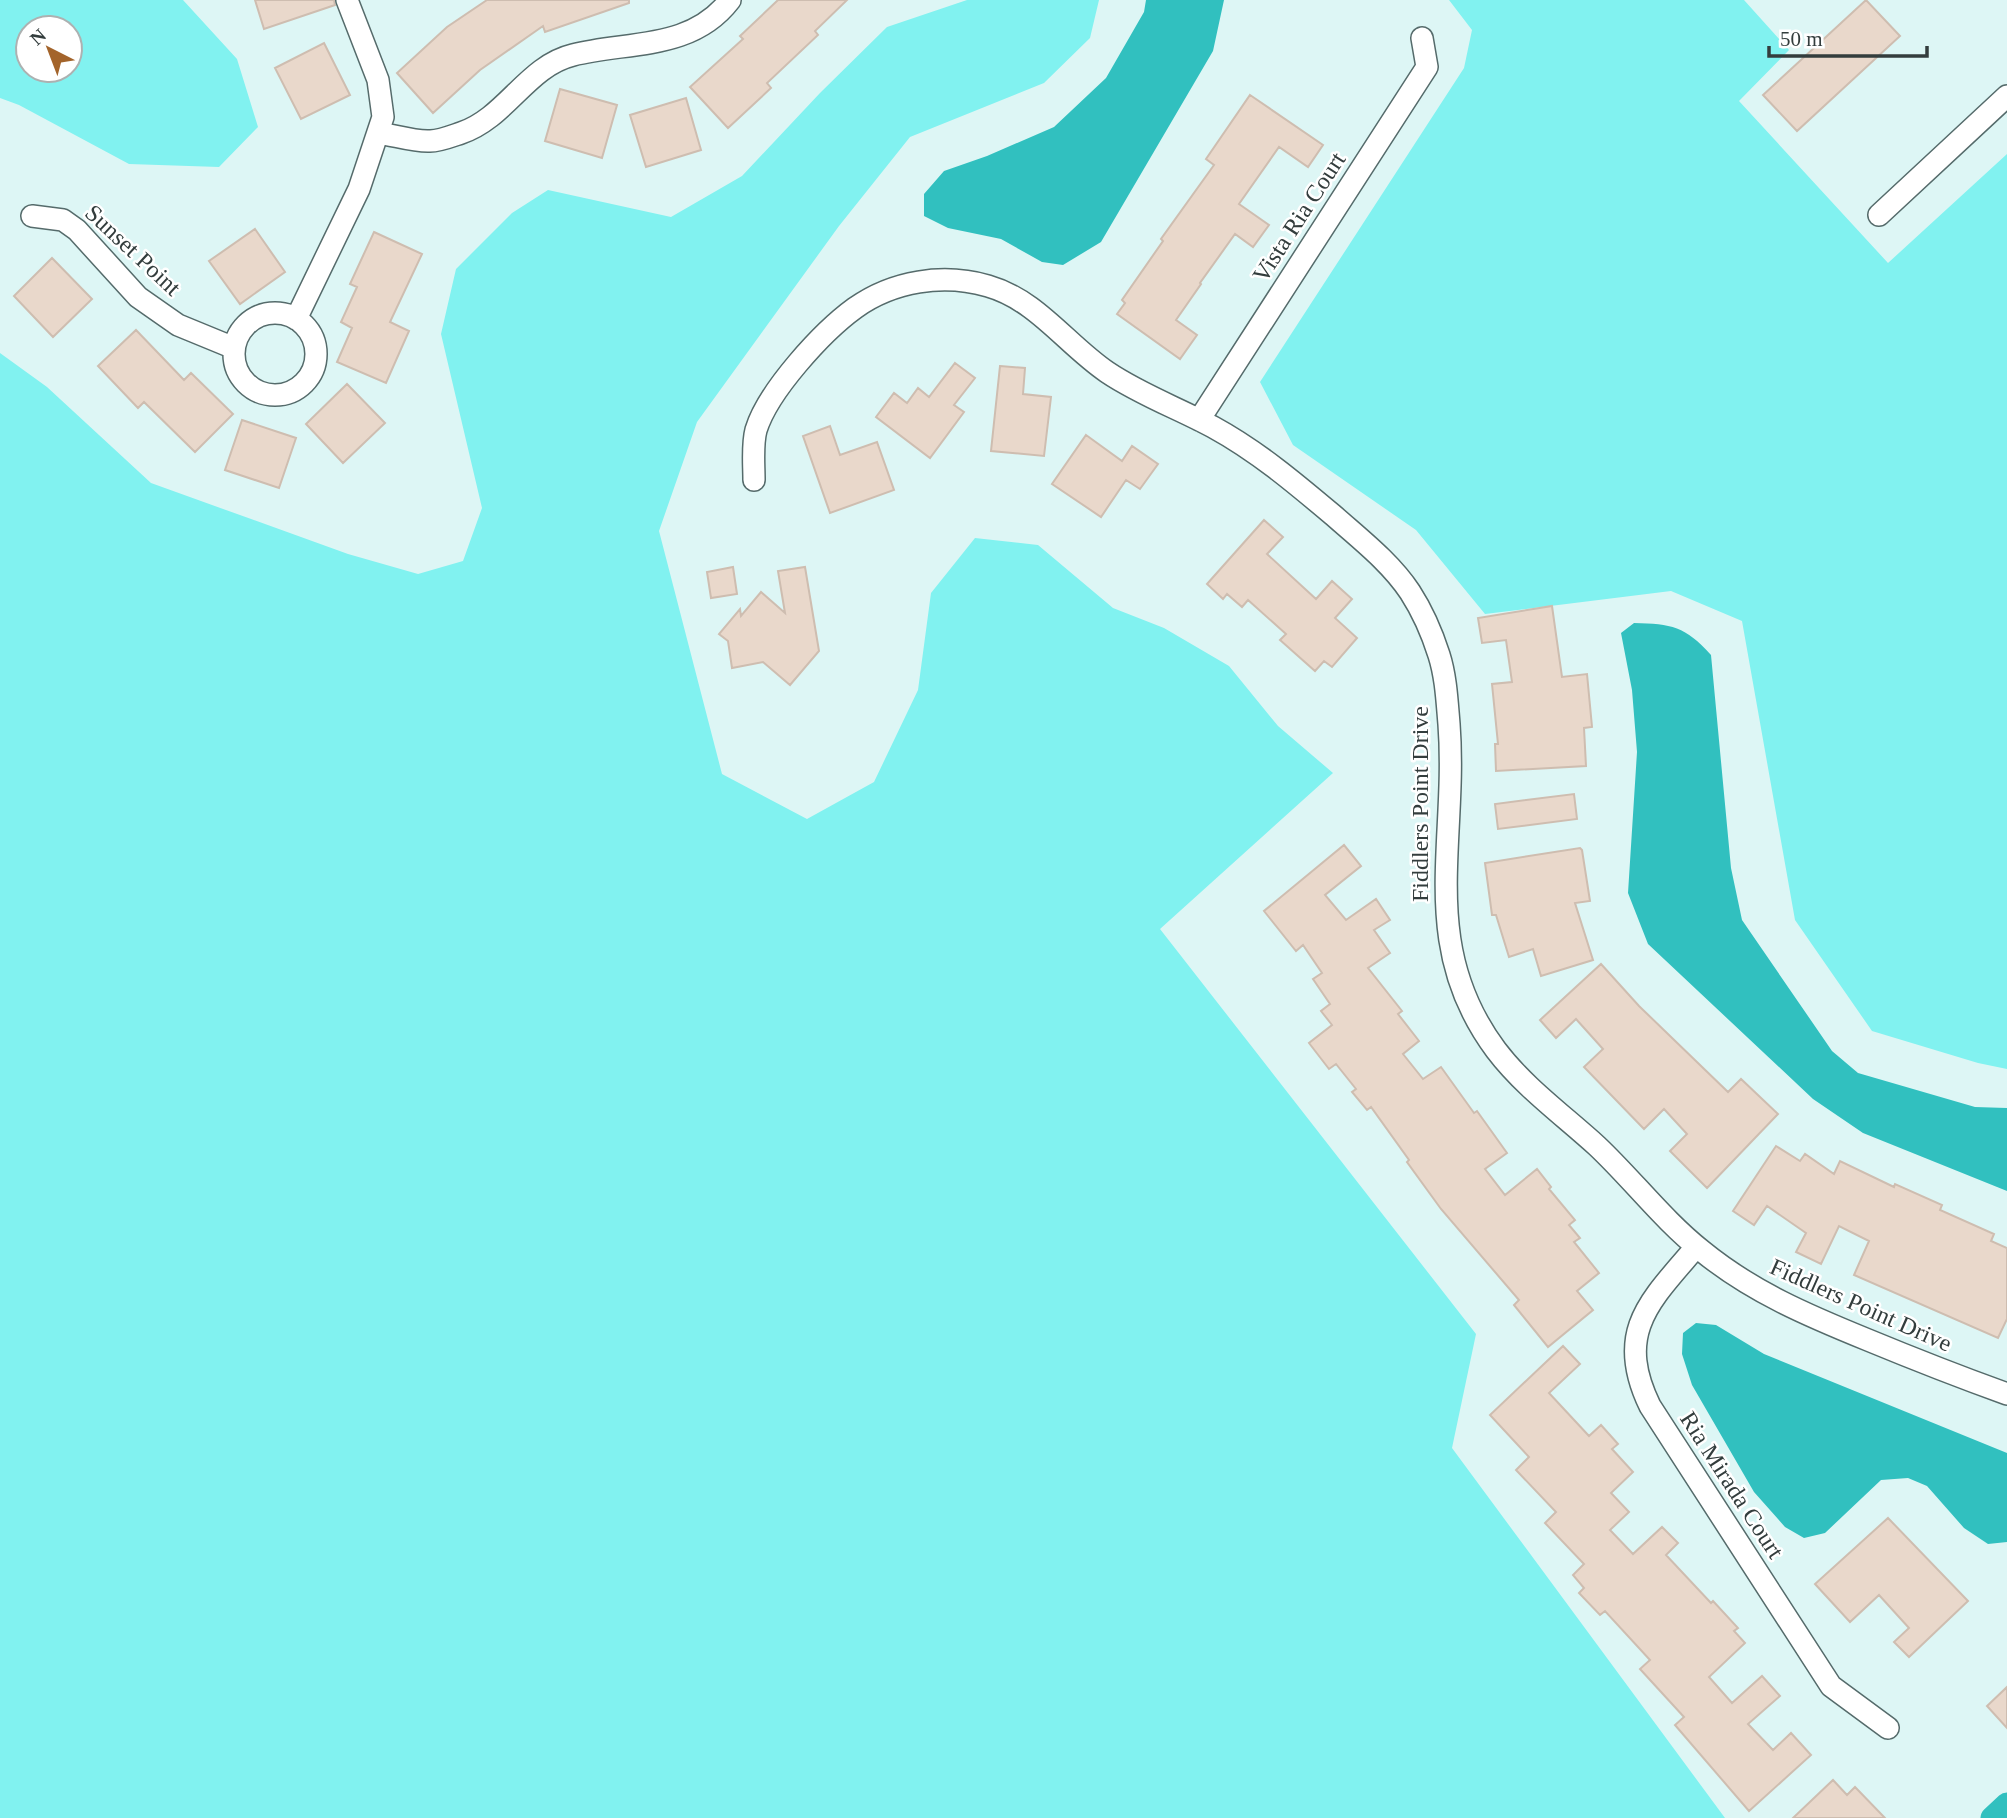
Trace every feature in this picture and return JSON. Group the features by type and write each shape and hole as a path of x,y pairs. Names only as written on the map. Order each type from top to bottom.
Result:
{"street":[{"path":"296,319 359,189 383,117 378,80 347,0"},
{"path":"378,133 430,141 464,132 501,108 545,66 573,55 651,44 674,36 696,28 730,0"},
{"name":"Vista Ria Court","path":"1199,420 1427,67 1422,38"},
{"path":"1879,215 2007,96"},
{"name":"Sunset Point","path":"32,216 63,220 77,230 138,297 178,325 234,348"},
{"name":"Fiddlers Point Drive","path":"754,480 755,432 791,370 853,309 905,284 933,279 962,280 990,286 1017,298 1040,314 1068,341 1106,371 1147,396 1199,420 1247,447 1290,479 1391,568 1409,591 1428,624 1441,660 1450,736 1450,804 1445,890 1447,929 1452,957 1464,994 1476,1020 1497,1052 1523,1080 1602,1151 1696,1247 1754,1288 1796,1311 2007,1394"},
{"path":"271,313 284,314 307,328 314,340 314,367 308,379 298,388 272,396 247,385 234,362 234,348 238,335 246,324 271,313"},
{"name":"Ria Mirada Court","path":"1696,1247 1651,1300 1640,1321 1635,1353 1640,1385 1650,1406 1831,1686 1888,1728"}],"shaded area":[{"path":"0,0 183,0 237,59 258,127 219,167 129,164 19,105 0,98"},
{"path":"967,0 1099,0 1090,38 1044,83 910,137 839,226 697,422 659,531 722,774 807,819 874,782 918,690 931,593 975,538 1038,545 1113,608 1164,628 1229,666 1278,726 1333,773 1160,929 1476,1334 1452,1448 1725,1818 0,1818 0,353 47,387 151,483 348,554 418,574 463,561 482,508 441,334 456,269 512,213 548,190 671,217 742,176 887,27"},
{"path":"1146,0 1224,0 1213,51 1101,242 1063,265 1042,262 1001,239 948,228 924,216 924,194 944,171 1054,127 1106,78 1144,12"},
{"path":"1449,0 1744,0 1789,50 1739,101 1888,263 2007,154 2007,1069 1872,1031 1795,920 1742,621 1671,591 1485,614 1416,530 1293,445 1260,382 1464,68 1472,30"},
{"path":"1634,623 1677,628 1702,645 1711,655 1731,868 1742,920 1832,1051 1858,1073 1975,1107 2007,1108 2007,1191 1863,1133 1813,1099 1648,944 1628,893 1637,752 1632,690 1621,633"},
{"path":"1696,1323 1716,1325 1764,1354 2007,1453 2007,1542 1988,1544 1964,1528 1927,1486 1908,1478 1881,1480 1825,1533 1804,1538 1785,1527 1754,1492 1692,1385 1682,1354 1683,1333"}],"building":[{"path":"255,0 334,0 335,5 264,29"},
{"path":"487,0 629,0 629,3 545,32 543,26 480,70 433,113 397,73 447,27"},
{"path":"778,0 847,0 815,31 818,35 767,83 771,88 728,128 690,87 743,39 740,36"},
{"path":"1866,0 1900,36 1797,131 1763,95"},
{"path":"324,43 350,95 301,119 275,68"},
{"path":"560,89 617,105 602,158 545,141"},
{"path":"1250,95 1323,145 1308,167 1279,147 1239,204 1269,225 1253,247 1235,234 1200,283 1176,320 1197,335 1180,359 1117,314 1125,303 1122,300 1163,241 1161,239 1214,165 1206,159"},
{"path":"686,98 701,150 646,167 630,115"},
{"path":"255,229 285,272 240,304 209,261"},
{"path":"374,232 422,254 390,322 409,331 386,383 337,362 352,328 341,322 357,287 350,284"},
{"path":"52,258 92,299 53,337 14,296"},
{"path":"136,330 184,380 191,373 233,414 195,452 144,402 138,408 98,366"},
{"path":"955,363 975,378 954,405 964,412 930,458 876,417 894,393 907,403 918,388 929,397"},
{"path":"1000,366 1025,368 1023,394 1051,397 1044,456 991,451"},
{"path":"347,384 385,423 343,463 306,424"},
{"path":"242,420 296,438 279,488 225,470"},
{"path":"830,426 840,455 877,442 894,490 830,513 803,436"},
{"path":"1086,435 1122,461 1132,446 1158,464 1140,489 1126,480 1101,517 1052,484"},
{"path":"1264,520 1283,537 1267,554 1316,599 1332,581 1352,599 1335,618 1357,638 1332,667 1324,661 1315,671 1280,640 1286,634 1248,600 1242,607 1227,594 1223,599 1207,584"},
{"path":"733,567 737,594 711,598 707,572"},
{"path":"805,567 819,651 790,685 763,662 732,668 728,641 719,634 740,609 741,616 761,592 785,613 778,571"},
{"path":"1552,606 1562,677 1587,674 1592,727 1584,728 1586,766 1496,771 1495,744 1498,744 1492,684 1512,682 1506,640 1482,643 1478,618"},
{"path":"1574,794 1577,819 1498,829 1495,804"},
{"path":"1344,845 1361,866 1325,895 1346,920 1376,899 1390,920 1374,930 1390,953 1368,968 1402,1011 1398,1014 1419,1041 1403,1054 1423,1079 1441,1067 1474,1113 1477,1111 1507,1153 1485,1169 1505,1195 1537,1169 1551,1187 1549,1189 1575,1220 1569,1225 1580,1238 1574,1242 1599,1273 1577,1291 1593,1310 1548,1347 1514,1305 1519,1300 1441,1209 1371,1107 1367,1110 1352,1092 1356,1089 1336,1064 1329,1069 1309,1043 1332,1025 1321,1011 1330,1004 1313,979 1322,973 1303,945 1296,951 1264,911"},
{"path":"1580,848 1590,901 1575,903 1593,960 1541,976 1533,949 1509,957 1496,915 1492,915 1485,863"},
{"path":"1601,964 1639,1006 1728,1092 1741,1079 1778,1114 1707,1188 1670,1151 1687,1134 1664,1109 1644,1129 1584,1067 1603,1049 1576,1019 1556,1038 1540,1020"},
{"path":"1776,1146 1800,1161 1805,1154 1834,1174 1840,1161 1894,1187 1895,1184 1942,1205 1940,1210 1994,1234 1991,1241 2007,1248 2007,1319 1998,1338 1854,1275 1869,1241 1839,1226 1821,1264 1796,1252 1806,1233 1767,1206 1754,1225 1733,1211"},
{"path":"1563,1346 1580,1364 1549,1393 1589,1436 1601,1425 1618,1444 1612,1449 1633,1472 1611,1493 1629,1512 1610,1530 1633,1554 1662,1527 1678,1543 1666,1555 1738,1628 1734,1631 1745,1643 1709,1677 1732,1703 1762,1676 1780,1696 1748,1724 1773,1750 1791,1733 1811,1755 1749,1811 1675,1725 1684,1717 1640,1669 1650,1660 1605,1611 1600,1615 1579,1593 1584,1588 1573,1575 1584,1564 1545,1523 1556,1512 1516,1470 1529,1457 1490,1415"},
{"path":"1888,1518 1968,1601 1909,1657 1894,1642 1909,1628 1879,1595 1850,1622 1815,1584"},
{"path":"2007,1687 2007,1728 1987,1706"},
{"path":"1833,1780 1847,1795 1855,1787 1885,1818 1793,1818"}],"waterway":[{"path":"1992,1818 2007,1804"}]}
